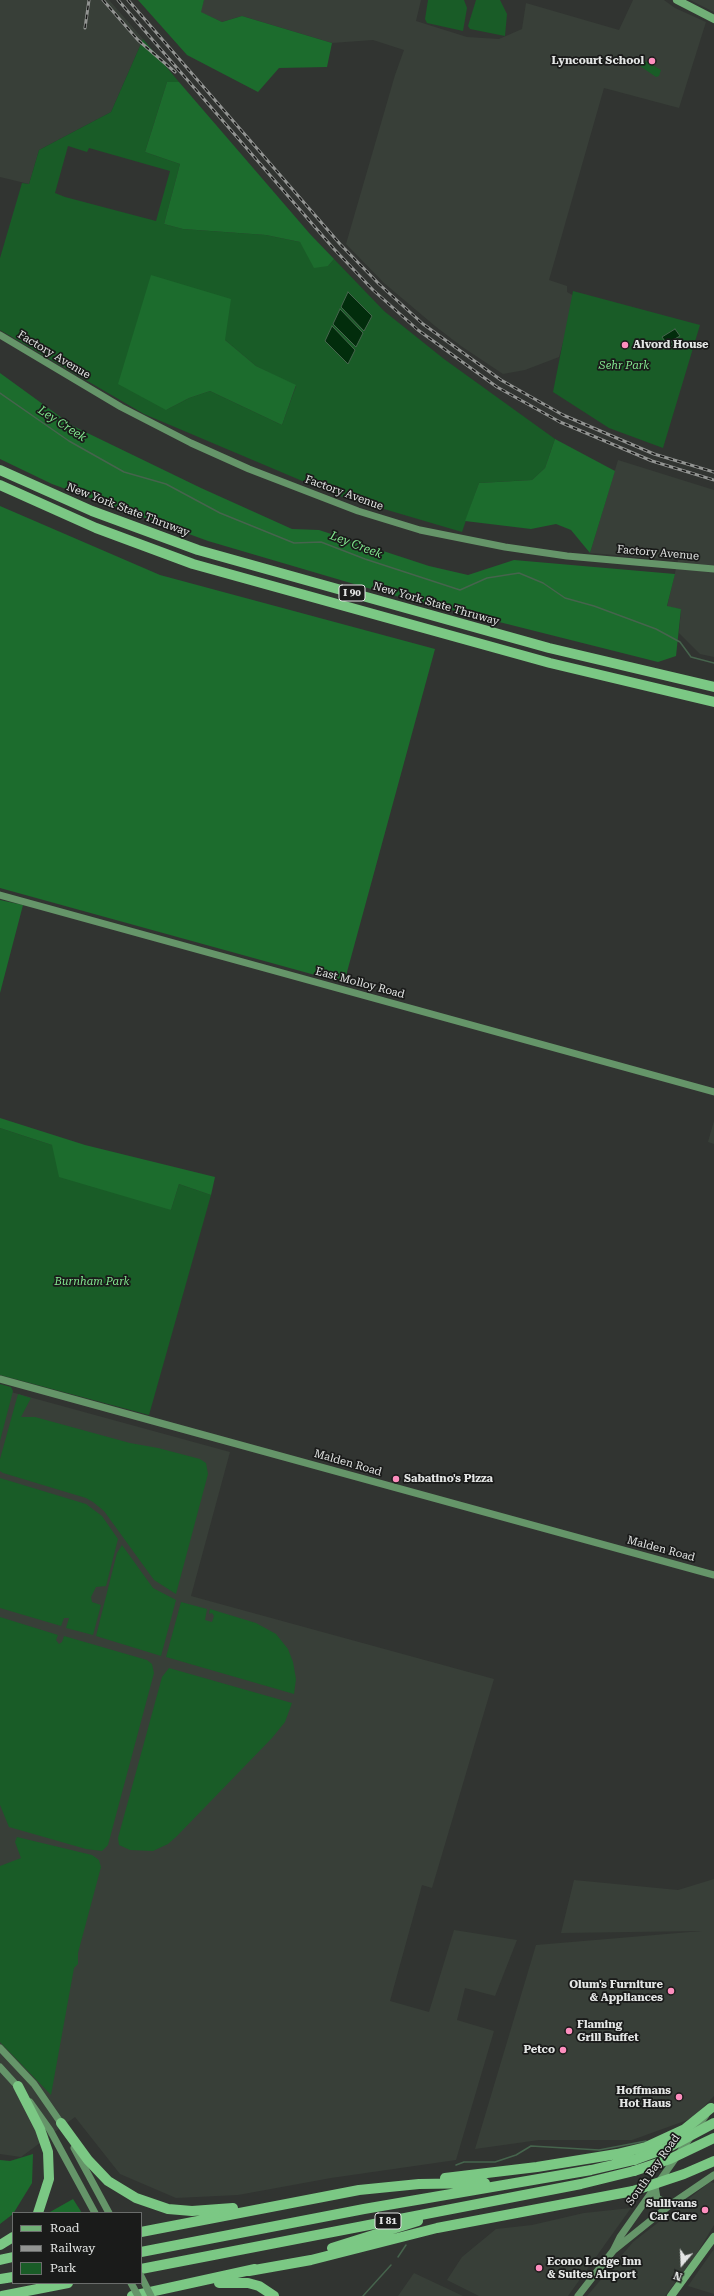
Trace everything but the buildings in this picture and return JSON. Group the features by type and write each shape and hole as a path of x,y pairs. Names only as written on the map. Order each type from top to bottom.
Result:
{"highway":[{"name":"New York State Thruway","path":"0,470 107,517 198,550 549,648 714,687"},
{"name":"I 90","path":"0,485 96,528 194,564 550,663 714,702"},
{"path":"18,2086 40,2129 48,2152 49,2179 38,2212"},
{"path":"142,2232 359,2190 616,2154 661,2140 690,2126 713,2106"},
{"path":"61,2123 88,2160 108,2180 125,2193 149,2204 168,2209 192,2211 283,2204"},
{"name":"I 81","path":"142,2252 364,2209 519,2183 634,2160 667,2148 714,2123"},
{"name":"I 81","path":"142,2269 581,2184 634,2171 670,2160 714,2138"},
{"path":"249,2271 311,2260 437,2228 633,2191 684,2174 714,2161"},
{"path":"397,2185 519,2183"},
{"path":"132,2296 301,2259 379,2232 480,2203"},
{"path":"0,2246 12,2238"},
{"path":"0,2260 12,2257"},
{"path":"0,2279 12,2277"},
{"path":"166,2289 238,2282 259,2286 274,2296"},
{"path":"2,2296 63,2284"}],"main road":[{"path":"677,0 714,19"},
{"path":"700,2256 714,2232"},
{"path":"671,2296 714,2237"}],"street":[{"name":"Factory Avenue","path":"0,335 121,407 191,443 249,469 358,511 420,530 505,547 583,557 714,569"},
{"name":"East Molloy Road","path":"0,895 714,1092"},
{"name":"Malden Road","path":"0,1379 714,1575"},
{"path":"0,2048 25,2074 61,2123 108,2212"},
{"path":"0,2067 18,2086 50,2130 94,2212"},
{"name":"South Bay Road","path":"578,2296 613,2251 620,2237 655,2186 713,2106"},
{"name":"South Bay Road","path":"613,2251 670,2204 714,2175"},
{"path":"655,2186 657,2198 670,2204"},
{"path":"142,2278 151,2296"},
{"path":"132,2284 138,2296"}],"shaded area":[{"path":"0,0 109,0 143,39 111,112 39,150 29,184 0,177"},
{"path":"204,0 421,0 416,21 467,37 499,39 522,29 526,3 619,30 633,0 664,0 675,8 706,22 679,108 604,88 549,280 567,286 567,292 576,297 559,357 525,370 503,374 461,346 435,326 384,283 346,244 395,75 404,50 373,40 332,43 242,16 222,22 200,12"},
{"path":"690,0 714,0 714,12"},
{"path":"348,292 372,316 364,331 341,307"},
{"path":"340,309 363,333 356,347 333,324"},
{"path":"332,326 355,350 348,364 325,341"},
{"path":"675,329 680,336 671,341 673,345 669,347 662,337"},
{"path":"618,460 714,490 714,657 700,654 679,633 681,609 667,607 678,560 590,553"},
{"path":"714,1121 714,1144 708,1142"},
{"path":"0,1389 230,1452 191,1596 494,1679 432,1888 422,1885 390,2001 429,2012 454,1930 517,1940 495,1996 465,1988 457,2020 494,2031 456,2160 331,2178 238,2195 176,2198 120,2174 75,2117 21,2157 0,2154"},
{"path":"714,1879 714,2096 693,2118 632,2140 539,2140 475,2149 536,1945 702,1931 561,1933 574,1880 678,1890"},
{"path":"710,2182 714,2183 714,2225 696,2255 665,2296 587,2296 633,2242"},
{"path":"631,2208 568,2296 479,2296 447,2280 462,2257 496,2229 532,2225 584,2213"},
{"path":"714,2249 714,2294 688,2286"},
{"path":"414,2273 463,2296 398,2296"}],"green space":[{"path":"138,0 204,0 201,12 222,22 242,16 332,43 327,67 279,68 258,92 187,55"},
{"path":"428,0 464,0 467,8 463,31 427,23 425,19"},
{"path":"476,0 500,0 507,14 505,36 470,29 468,26"},
{"path":"143,39 179,82 167,82 145,152 180,164 164,224 183,229 266,235 300,242 328,266 334,259 384,311 444,359 555,439 545,468 532,480 479,483 462,532 333,494 144,414 0,330 0,258 22,183 29,184 39,150 111,112","holes":["68,146 87,152 89,148 170,171 156,221 55,193","341,307 372,316 364,331","225,340 256,366 296,386 282,425 210,391 189,398 166,410"]},
{"path":"642,59 661,70 659,76 656,77 640,66"},
{"path":"167,82 179,82 310,234 334,259 328,266 314,268 300,242 266,235 183,229 164,224 180,164 145,152"},
{"path":"151,275 231,299 225,340 256,366 296,385 282,425 210,391 189,398 166,410 118,384"},
{"name":"Sehr Park","path":"573,291 700,325 663,448 609,428 553,392"},
{"path":"0,373 73,426 201,488 292,529 319,530 429,566 468,575 514,560 675,574 667,606 681,609 676,656 658,662 388,594 208,541 52,484 0,459"},
{"path":"555,439 615,471 590,553 571,530 556,524 531,529 465,521 479,483 532,480 545,468"},
{"path":"0,506 160,575 435,649 344,983 0,888"},
{"path":"0,900 23,905 0,993"},
{"path":"0,1118 85,1145 215,1177 211,1195 179,1184 171,1210 59,1177 52,1145 0,1128"},
{"name":"Burnham Park","path":"0,1128 52,1145 171,1210 179,1184 211,1195 149,1415 0,1375"},
{"path":"0,1384 11,1387 13,1391 0,1441"},
{"path":"18,1394 31,1398 21,1417 35,1417 130,1443 158,1448 200,1459 206,1463 208,1474 176,1594 154,1580 104,1511 93,1502 86,1498 0,1471 0,1459"},
{"path":"0,1478 86,1504 102,1516 118,1539 106,1586 96,1587 91,1597 92,1602 101,1605 93,1635 66,1628 69,1618 64,1618 61,1626 0,1608"},
{"path":"122,1545 153,1588 176,1600 161,1656 96,1636 117,1553"},
{"path":"181,1602 207,1609 205,1620 212,1622 214,1616 212,1613 209,1614 210,1609 256,1623 276,1634 288,1649 293,1662 296,1679 294,1694 166,1657"},
{"path":"0,1617 58,1635 56,1640 59,1644 62,1642 64,1636 147,1660 152,1664 154,1673 108,1845 102,1851 86,1849 9,1827 0,1805"},
{"path":"169,1668 292,1703 285,1722 272,1738 176,1837 168,1844 153,1851 130,1850 119,1845 118,1838 162,1677"},
{"path":"17,1837 92,1855 99,1860 101,1867 78,1953 78,1964 74,1968 51,2095 0,2042 0,1866 21,1858 15,1842"},
{"path":"33,2154 32,2183 14,2212 12,2212 12,2215 0,2224 0,2160 10,2161"},
{"path":"73,2199 81,2212 50,2212"}],"waterway":[{"name":"Ley Creek","path":"0,393 69,441 124,472 166,484 220,513 294,543 321,542 365,559 460,590 487,578 519,573 543,583 565,598 594,606 656,629 680,642 691,657 714,663"},
{"path":"456,2165 464,2162 495,2162 516,2155 531,2146 599,2150 646,2141"},
{"path":"398,2257 406,2245"},
{"path":"363,2296 391,2265"}],"railway":[{"path":"85,28 89,0"},
{"path":"103,0 138,40 175,72"},
{"path":"118,0 334,249 373,290 418,330 497,387 560,422 652,461 714,480"},
{"path":"128,0 340,244 379,284 423,324 501,380 563,415 654,454 714,472"}],"place":[{"name":"Lyncourt School","path":"652,61"},
{"name":"Alvord House","path":"625,345"},
{"name":"Sabatino's Pizza","path":"396,1479"},
{"name":"Olum's Furniture & Appliances","path":"671,1991"},
{"name":"Flaming Grill Buffet","path":"569,2031"},
{"name":"Petco","path":"563,2050"},
{"name":"Hoffmans Hot Haus","path":"679,2097"},
{"name":"Sullivans Car Care","path":"705,2210"},
{"name":"Econo Lodge Inn & Suites Airport","path":"539,2268"}]}
